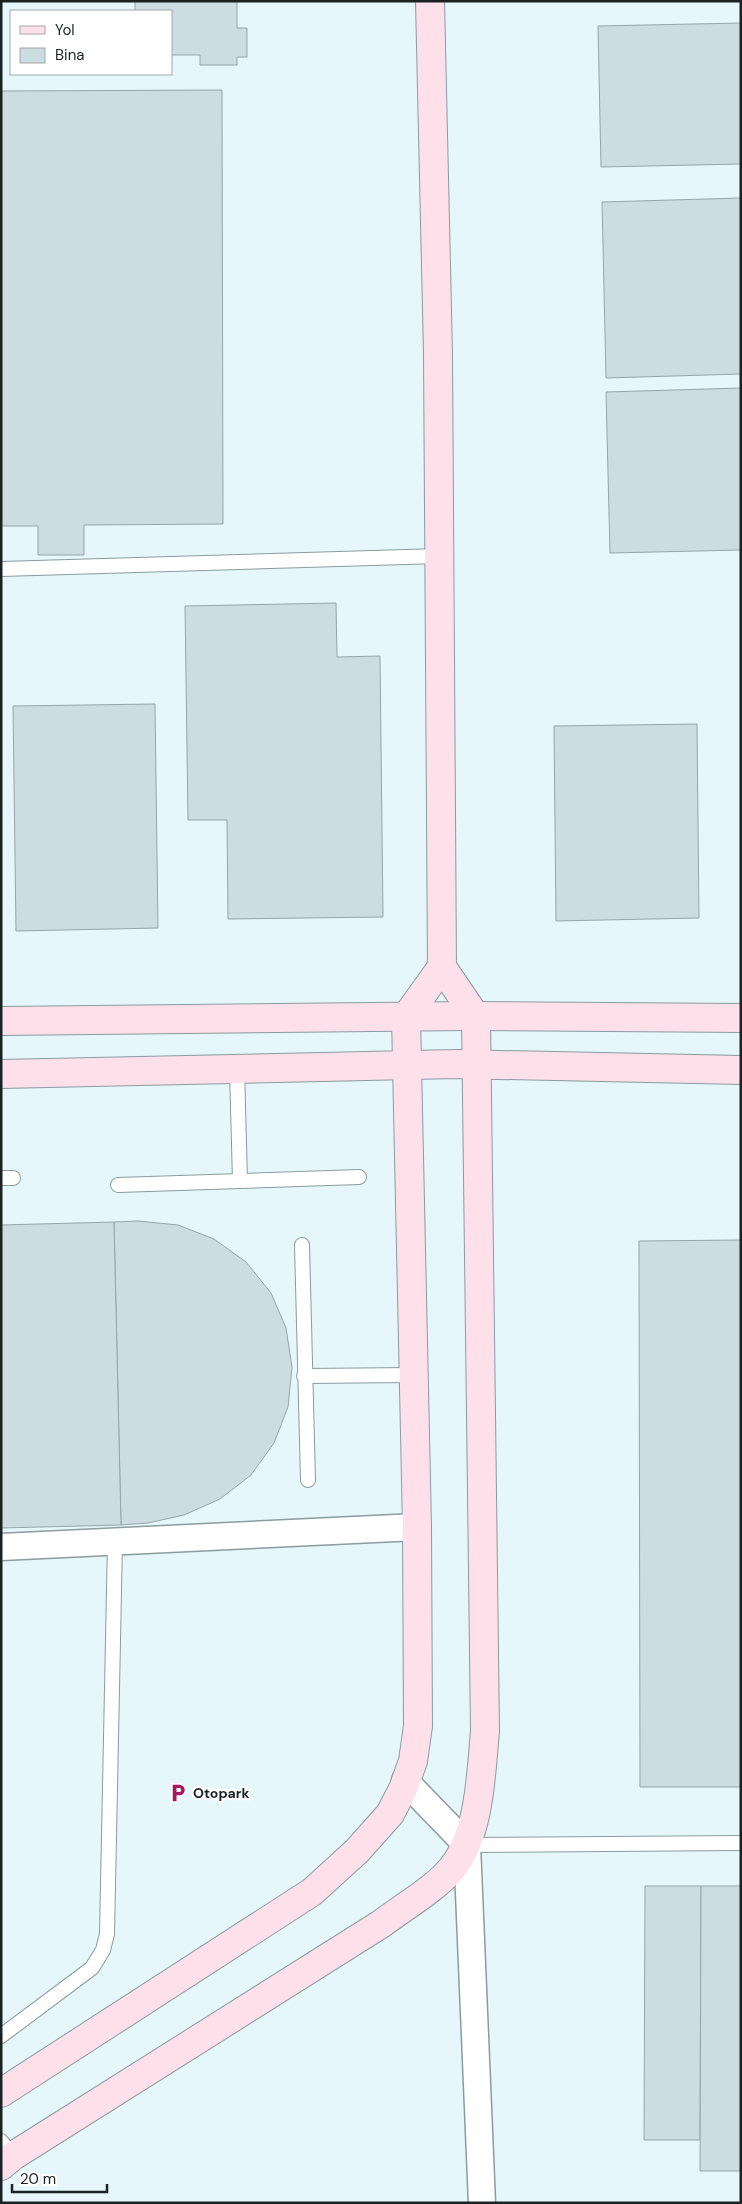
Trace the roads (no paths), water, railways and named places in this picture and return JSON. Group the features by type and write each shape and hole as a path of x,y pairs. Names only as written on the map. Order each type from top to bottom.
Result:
{"street":[{"path":"430,1 438,354 442,967 476,1017 485,1730 480,1786 467,1845 482,2203"},
{"path":"1,2093 312,1892 357,1852 390,1814 413,1761 418,1726 406,1017 442,967"},
{"path":"1,1021 406,1017 741,1018"},
{"path":"1,1074 406,1065 741,1070"},
{"path":"1,1547 416,1527"},
{"path":"405,1781 467,1845"},
{"path":"5,2154 381,1924 452,1868 467,1845"}],"lane":[{"path":"1,569 440,556"},
{"path":"237,1069 240,1181"},
{"path":"118,1185 359,1177"},
{"path":"302,1246 308,1480"},
{"path":"304,1376 413,1375"},
{"path":"1,2036 92,1968 103,1950 107,1934 115,1542"},
{"path":"467,1845 741,1843"}],"place":[{"name":"Otopark","path":"178,1793"}]}
